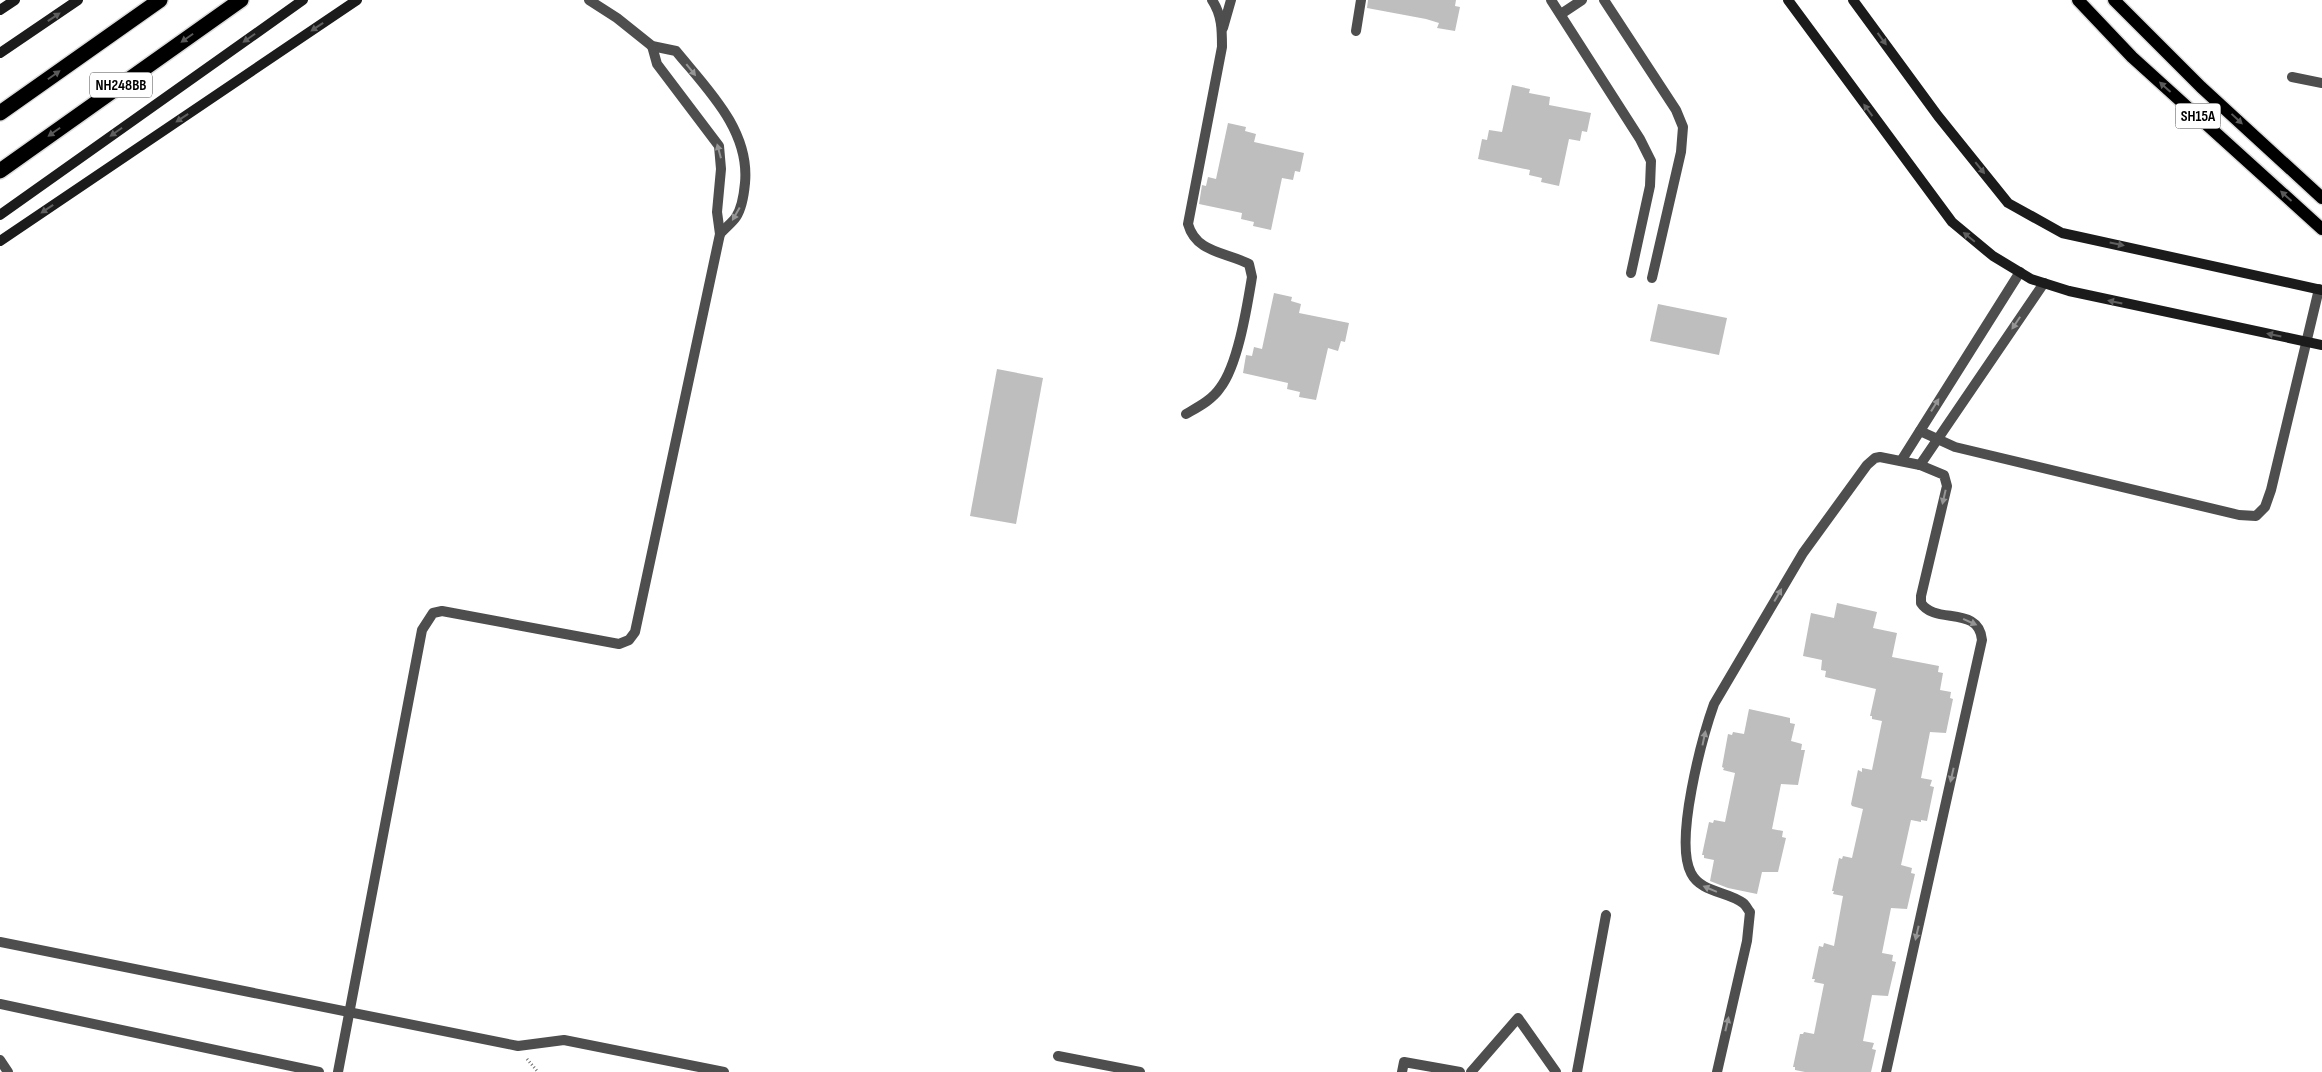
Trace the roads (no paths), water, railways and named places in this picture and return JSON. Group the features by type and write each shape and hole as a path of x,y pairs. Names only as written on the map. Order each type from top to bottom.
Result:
{"highway":[{"name":"NH248BB","path":"0,113 160,0"},
{"name":"NH248BB","path":"0,171 241,0"}],"main road":[{"name":"SH15A","path":"2078,0 2132,57 2322,229"},
{"name":"SH15A","path":"2114,0 2201,87 2322,198"}],"street":[{"path":"0,10 15,0"},
{"path":"0,53 78,0"},
{"path":"0,214 303,0"},
{"path":"0,241 357,0"},
{"path":"589,0 617,18 652,46 676,50 727,115 741,144 746,171 744,194 736,216 720,234"},
{"path":"1186,414 1210,400 1220,389 1231,371 1252,277 1249,264 1206,248 1198,243 1191,235 1188,224 1222,47 1218,9 1212,0"},
{"path":"1222,33 1230,0"},
{"path":"1356,31 1361,0"},
{"path":"1551,0 1640,139 1650,161 1650,186 1631,273"},
{"path":"1561,14 1582,0"},
{"path":"1604,0 1676,110 1682,128 1681,152 1652,278"},
{"path":"1788,0 1952,222 1992,256 2044,283 2078,294 2322,345"},
{"path":"1853,0 1938,116 2008,203 2062,233 2320,289 2270,490 2265,507 2256,516 2239,515 1955,447 1937,440 1920,430"},
{"path":"338,1072 422,630 426,621 432,613 442,611 619,644 629,640 635,632 720,234 717,212 721,169 719,146 657,64 652,46"},
{"path":"2292,77 2322,83"},
{"path":"1901,461 2020,272"},
{"path":"1920,466 2044,283"},
{"path":"1717,1072 1747,941 1750,912 1743,903 1702,885 1691,873 1686,851 1685,829 1706,726 1714,704 1803,553 1867,465 1875,458 1880,457 1920,466 1944,475 1947,486 1921,596 1921,604 1928,611 1975,623 1981,631 1982,640 1886,1072"},
{"path":"1577,1072 1606,915"},
{"path":"0,942 518,1046 564,1040 724,1072"},
{"path":"0,1004 296,1070 319,1072"},
{"path":"1471,1072 1518,1018 1556,1072"},
{"path":"1058,1056 1140,1072"},
{"path":"0,1060 8,1072"},
{"path":"1402,1072 1404,1062 1460,1072"}]}
